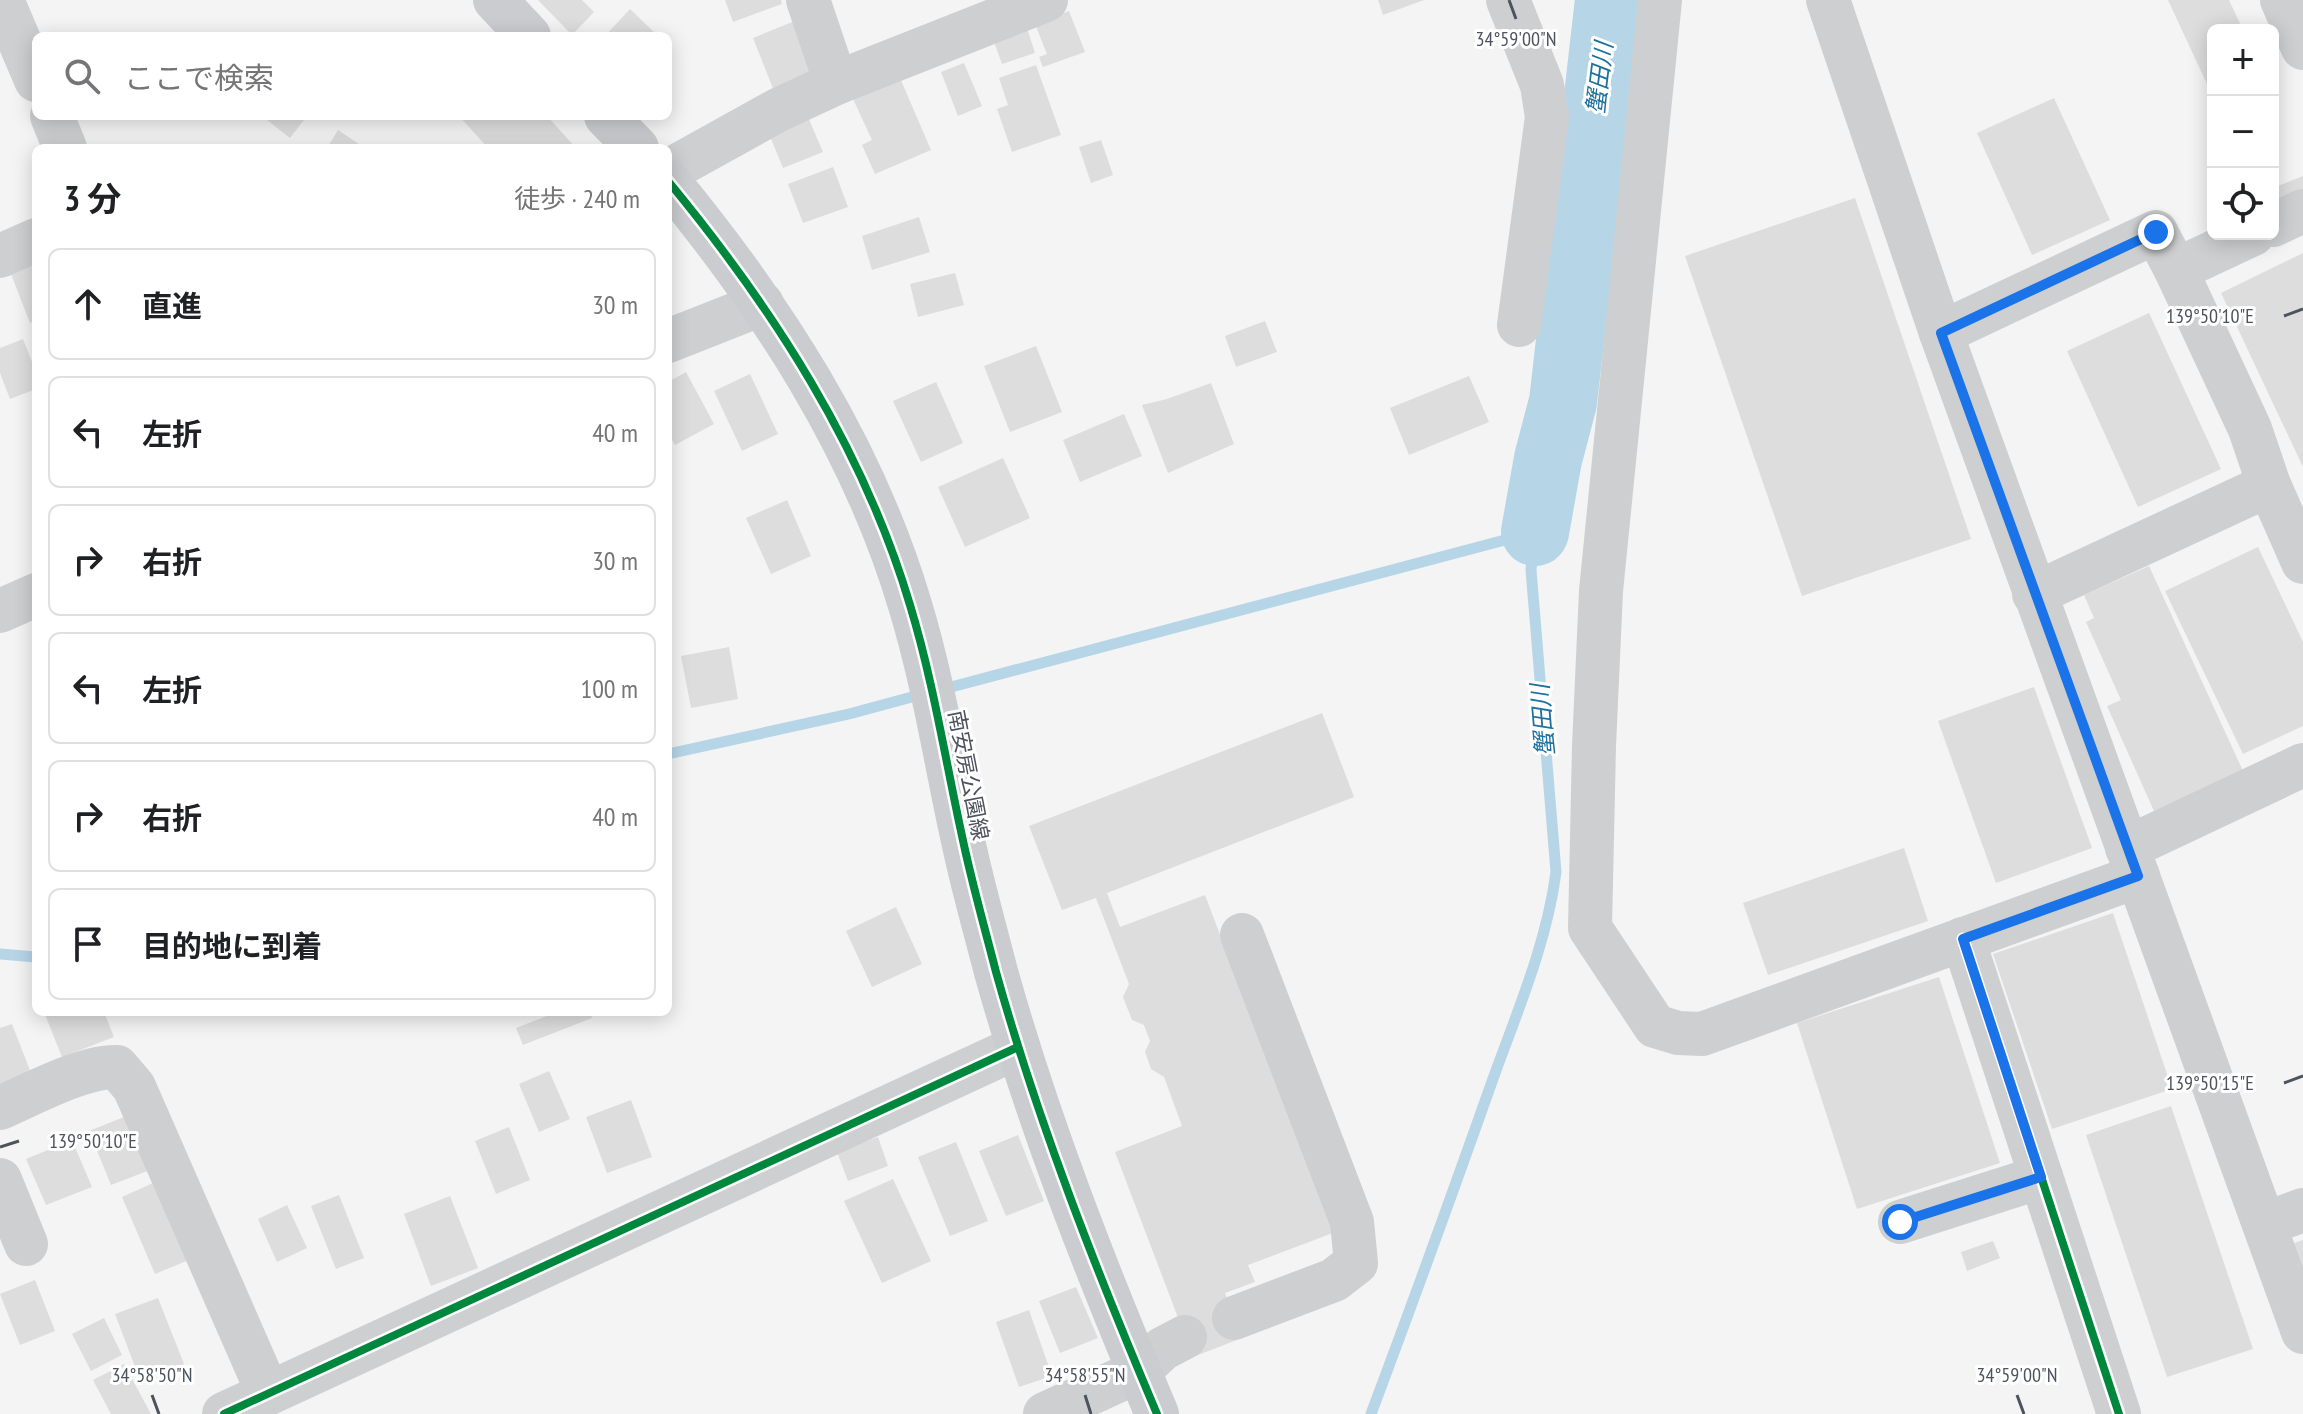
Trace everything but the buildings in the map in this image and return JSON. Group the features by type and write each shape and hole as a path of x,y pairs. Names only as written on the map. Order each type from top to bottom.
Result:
{"main road":[{"path":"495,0 525,32"},
{"path":"610,120 633,144"},
{"name":"南安房公園線","path":"672,186 762,304 806,374 854,462 894,556 924,654 966,856 1018,1047 1075,1208 1157,1414"}],"street":[{"path":"2,0 32,71"},
{"path":"808,0 836,83"},
{"path":"672,169 778,110 836,83 1046,0"},
{"path":"1508,0 1542,85 1547,117 1519,325"},
{"path":"1660,0 1601,591 1590,928 1655,1026 1678,1033 1702,1034 1963,939 2132,862 2303,765"},
{"path":"1828,0 1941,333 2132,862 2284,1217 2303,1332"},
{"path":"2282,0 2303,48"},
{"path":"54,120 63,144"},
{"path":"2279,222 2303,211"},
{"path":"1941,333 2156,232 2250,429 2269,485 2303,562"},
{"path":"2176,270 2240,240"},
{"path":"0,256 32,242"},
{"path":"672,339 762,304"},
{"path":"2034,594 2269,485"},
{"path":"0,611 32,597"},
{"path":"1234,1318 1334,1280 1356,1263 1352,1222 1242,935"},
{"path":"1963,939 2119,1414"},
{"path":"224,1414 1018,1047"},
{"path":"0,1108 78,1075 104,1067 117,1067 134,1087 268,1393"},
{"path":"1900,1222 2041,1177"},
{"path":"0,1180 26,1244"},
{"path":"1045,1414 1139,1371 1162,1349 1185,1337"}],"waterway":[{"name":"蟹田川","path":"1535,532 1548,459 1563,402 1609,0"},
{"name":"蟹田川","path":"940,690 1535,532 1531,570 1556,872 1552,898 1522,1001 1371,1414"},
{"path":"672,753 849,714 923,694"},
{"path":"0,954 32,957"}],"cycle path":[{"path":"672,186 743,278 810,381 867,490 890,547 919,636 969,869 1012,1028 1069,1195 1157,1414"},
{"path":"1963,939 2119,1414"},
{"path":"224,1414 1018,1047"}],"route":[{"path":"1900,1222 2041,1177 1963,939 2138,876 1941,333 2156,232"}]}
